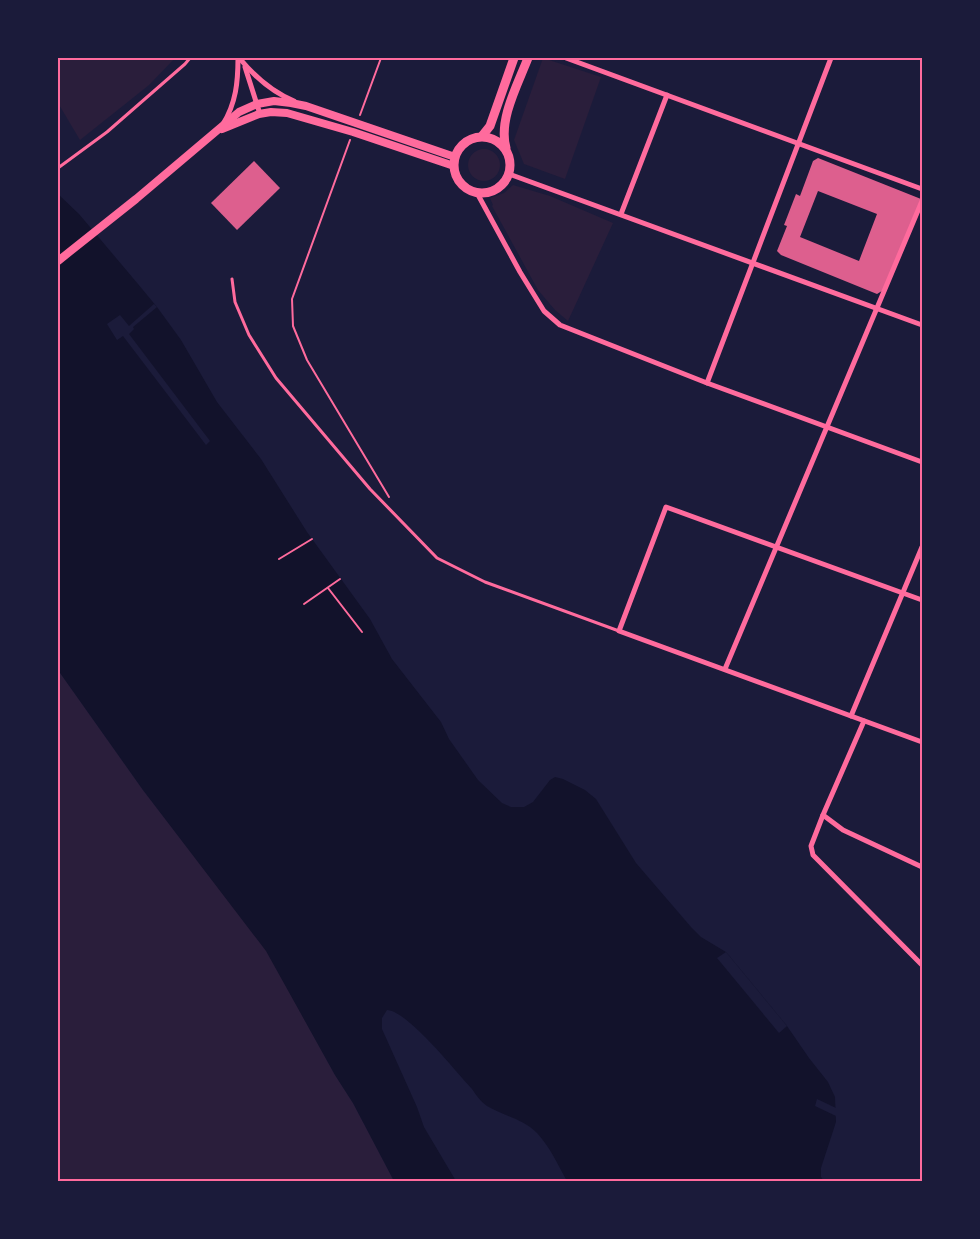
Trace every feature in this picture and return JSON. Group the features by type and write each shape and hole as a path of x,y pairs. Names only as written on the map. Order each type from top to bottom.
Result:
{"main road":[{"path":"482,136 490,126 514,58"},
{"path":"507,151 497,140 482,136 473,138 465,142 459,149 454,162 456,176 468,190 485,193 500,187 509,174 511,166 507,151 504,140 504,123 528,58"}],"street":[{"path":"240,58 266,86 283,97 454,162"},
{"path":"240,58 246,68 260,114"},
{"path":"218,130 233,103 240,58"},
{"path":"566,58 922,189"},
{"path":"707,383 831,58"},
{"path":"621,214 667,95"},
{"path":"58,261 136,199 239,112 257,104 274,101 308,107"},
{"path":"218,130 260,114 271,112 287,113 454,162"},
{"path":"509,174 922,325"},
{"path":"477,193 520,272 544,311 560,325 707,383 922,462"},
{"path":"725,669 922,201"},
{"path":"922,600 666,506 619,631 922,742"},
{"path":"851,716 922,547"},
{"path":"864,721 811,846 813,855 922,962"},
{"path":"823,815 843,830 922,867"}],"lane":[{"path":"58,168 107,132 190,58"},
{"path":"232,279 235,302 249,335 276,378 370,489 437,558 485,582 619,631"}],"path":[{"path":"356,124 381,58"},
{"path":"353,132 292,298 293,326 307,360 392,503"},
{"path":"279,559 312,539"},
{"path":"304,604 340,580"},
{"path":"328,588 362,632"}],"shaded area":[{"path":"58,58 175,58 149,85 80,140 58,103"},
{"path":"543,58 601,77 565,179 524,164 514,140"},
{"path":"484,149 495,154 500,165 495,176 484,181 473,176 468,165 473,154"},
{"path":"513,185 550,196 613,223 568,321 555,310 538,290 492,206 490,198 504,193"},
{"path":"58,194 79,214 138,284 181,340 217,402 261,459 307,532 370,619 392,659 441,722 449,739 478,780 502,803 511,807 524,807 533,802 550,780 555,777 585,790 596,799 636,863 701,937 726,952 787,1026 828,1082 835,1097 836,1122 821,1168 821,1177 824,1181 567,1181 550,1150 532,1128 485,1104 419,1031 407,1020 387,1010 382,1018 382,1029 424,1127 456,1181 394,1181 353,1103 335,1075 266,951 143,790 58,670"},
{"path":"58,670 143,790 267,951 335,1075 353,1103 394,1181 58,1181"}],"pier":[{"path":"154,304 157,307 133,327 134,329 129,334 210,441 206,445 123,336 117,340 107,324 120,315 129,326"},
{"path":"726,952 787,1026 779,1033 717,958"},
{"path":"817,1099 836,1108 836,1116 815,1106"}],"building":[{"path":"818,158 921,199 885,289 877,294 781,255 777,251 787,226 784,225 796,194 800,196 813,161","holes":["818,191 877,214 859,261 800,237"]},
{"path":"254,161 280,188 237,230 211,203"}]}
